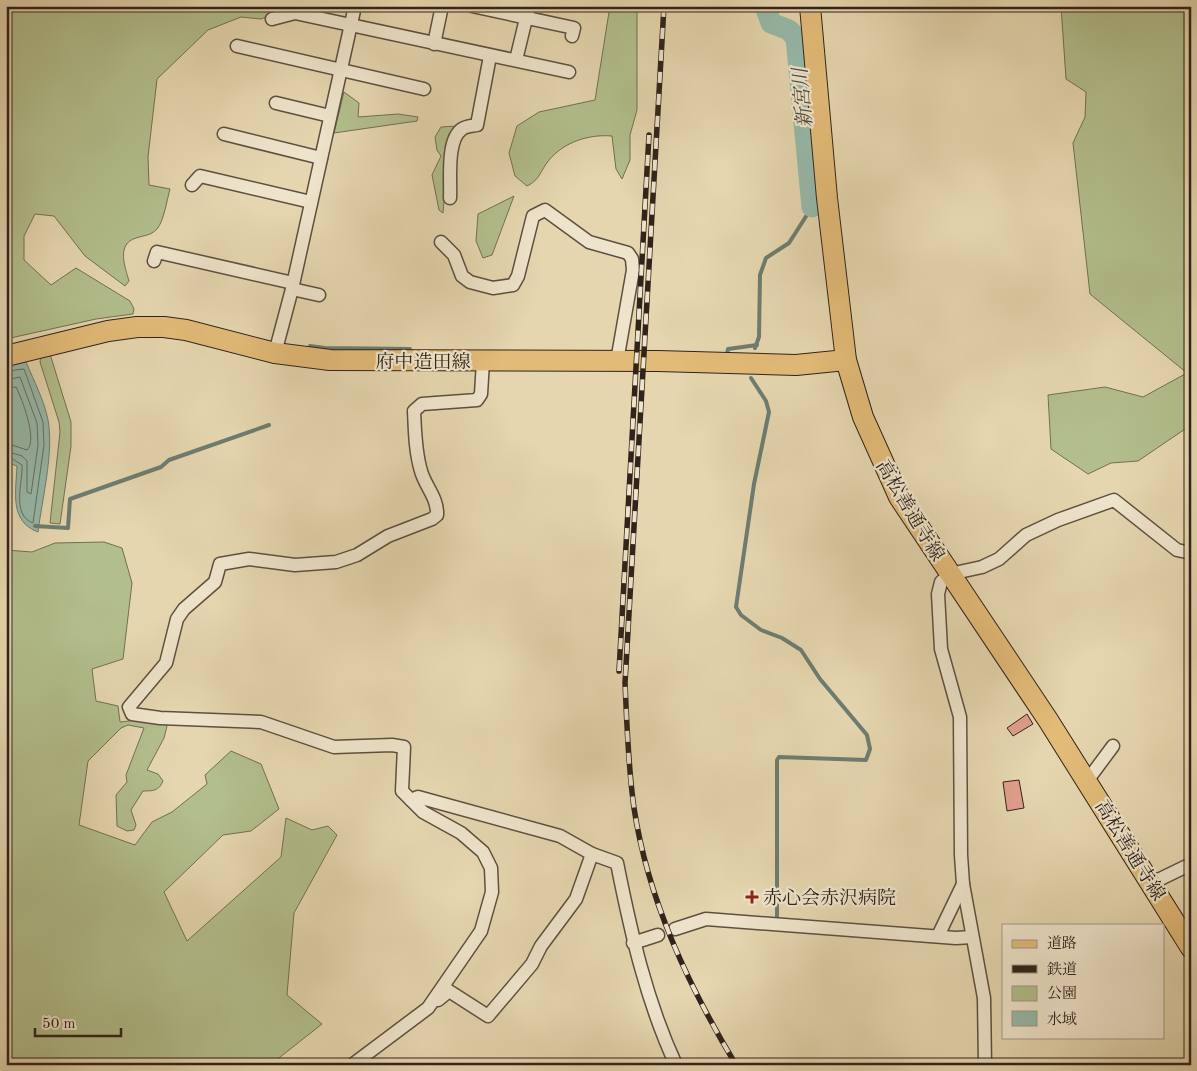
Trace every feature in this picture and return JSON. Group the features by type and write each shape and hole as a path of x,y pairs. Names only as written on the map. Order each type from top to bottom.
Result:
{"main road":[{"name":"高松善通寺線","path":"810,6 827,198 846,360 863,417 899,496 1087,781 1191,948"},
{"name":"府中造田線","path":"6,356 108,331 137,327 186,330 275,352 330,360 617,361 796,365 846,360"}],"street":[{"path":"275,352 293,286 310,202 355,6"},
{"path":"434,44 442,6"},
{"path":"472,6 527,12 533,18 574,28 572,36"},
{"path":"516,60 527,12"},
{"path":"272,19 294,13 569,72"},
{"path":"237,46 424,89"},
{"path":"450,198 452,144 456,135 463,128 477,125 490,56"},
{"path":"276,103 330,116"},
{"path":"224,134 320,158"},
{"path":"192,185 200,176 310,202"},
{"path":"441,242 454,255 462,276 470,282 493,288 513,285 518,276 533,216 545,210 589,242 628,253 632,259 633,270 617,361"},
{"path":"154,261 157,252 293,286 319,295"},
{"path":"428,1008 481,931 493,885 491,868 483,852 460,832 423,812 402,790 404,747 392,744 334,747 261,722 160,718 132,714 129,708 166,662 177,619 184,609 215,582 220,564 249,559 295,565 336,562 357,555 388,536 432,519 437,515 437,508 421,474 414,411 422,404 476,400 481,394 483,361"},
{"path":"985,1065 984,998 972,937 961,855 960,717 941,649 938,594 941,582 950,574 982,567 999,559 1026,536 1058,520 1114,500 1177,550 1191,553"},
{"path":"1087,781 1113,746"},
{"path":"411,800 418,797 560,836 592,854 616,864 633,943 658,1026 676,1065"},
{"path":"352,1065 449,991 488,1016 532,964 541,946 576,899 592,854"},
{"path":"1152,883 1191,864"},
{"path":"938,936 964,884"},
{"path":"675,930 706,919 972,937"},
{"path":"633,943 658,935"}],"green space":[{"path":"6,6 278,6 280,11 261,19 241,17 208,30 157,79 148,157 149,185 170,189 157,229 150,234 130,241 126,245 124,256 129,281 125,286 85,256 54,216 35,214 24,236 24,260 51,285 76,268 130,301 134,309 133,314 96,319 6,339"},
{"path":"606,6 637,6 637,110 630,135 630,160 622,179 616,169 612,136 595,136 577,140 562,148 549,160 535,181 527,186 515,176 509,153 517,126 539,112 595,100 609,12"},
{"path":"1061,6 1191,6 1191,425 1138,461 1111,463 1088,474 1051,449 1048,395 1105,387 1143,397 1187,373 1090,294 1073,143 1085,117 1086,92 1066,79"},
{"path":"344,92 359,103 358,117 398,114 418,117 417,121 334,133"},
{"path":"457,126 443,213 439,210 432,175 441,156 437,150 435,137 441,127"},
{"path":"514,196 492,255 483,258 476,241 478,214"},
{"path":"50,354 71,422 71,446 60,524 50,523 60,432 59,422 40,362 41,355"},
{"path":"104,542 122,548 132,583 123,659 92,669 96,701 118,706 120,722 129,721 134,718 168,722 164,738 147,770 158,774 163,781 160,787 155,790 143,791 131,810 136,825 134,830 127,831 117,826 116,795 127,782 126,775 144,728 128,725 121,728 88,761 79,825 135,845 152,822 172,812 207,784 205,775 231,751 261,764 279,809 251,831 223,835 164,892 187,941 281,857 286,818 312,830 328,826 337,835 294,913 287,995 322,1024 270,1065 6,1065 6,550 32,552 55,543"}],"water":[{"path":"26,362 44,405 48,420 50,447 38,532 22,521 18,513 16,505 17,466 6,462 6,371 12,365"}],"building":[{"path":"1027,714 1033,724 1013,736 1007,728"},
{"path":"1019,780 1024,808 1007,811 1003,782"}],"waterway":[{"name":"新宮川","path":"765,6 771,23 789,30 796,38 812,207"},
{"path":"755,348 759,337 760,275 766,258 789,243 812,207"},
{"path":"724,354 727,354 728,349 757,345"},
{"path":"310,346 325,348 410,349"},
{"path":"751,378 766,401 769,412 754,484 736,607 741,615 761,630 782,638 801,650 820,679 867,735 870,749 866,760 779,757 777,760 777,922"},
{"path":"35,526 68,528 70,499 161,467 169,460 269,425"}],"railway":[{"path":"664,6 625,683 629,761 640,842 660,909 686,973 736,1065"},
{"path":"619,671 649,135"}],"place":[{"name":"赤心会赤沢病院","path":"752,897"}]}
